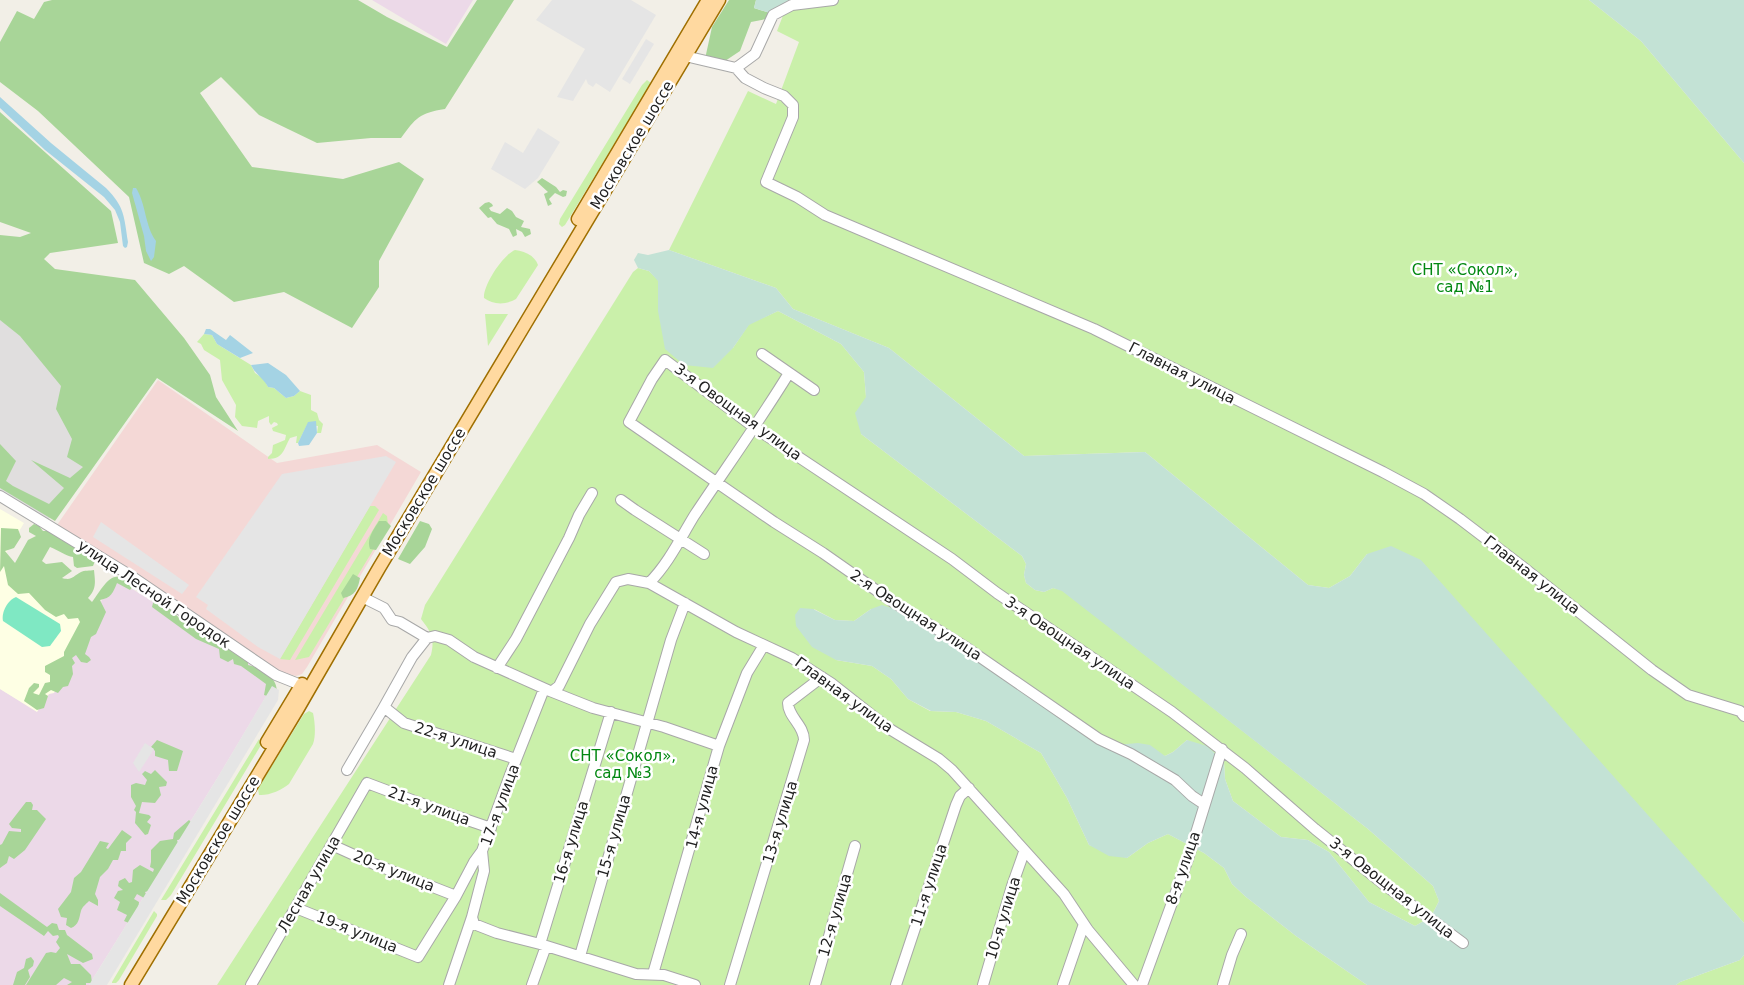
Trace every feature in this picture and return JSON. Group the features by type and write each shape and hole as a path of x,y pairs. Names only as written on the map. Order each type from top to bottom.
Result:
{"main road":[{"name":"Московское шоссе","path":"132,985 708,0"},
{"name":"Московское шоссе","path":"122,985 362,597 411,505 719,0"}],"street":[{"path":"736,68 755,54 773,15 792,5 832,0"},
{"name":"Главная улица","path":"685,56 736,68 745,78 784,96 793,105 793,117 766,182 797,197 825,215 1094,329 1384,472 1424,494 1519,564 1652,670 1688,695 1740,711 1744,716"},
{"path":"762,354 814,390"},
{"name":"3-я Овощная улица","path":"629,422 652,379 665,360 755,428 952,559 1024,612 1172,712 1222,749 1315,829 1386,886 1462,943"},
{"path":"649,583 658,574 755,428 789,373"},
{"name":"2-я Овощная улица","path":"629,422 774,522 823,553 893,602 964,646 1099,739 1131,754 1175,780 1204,804"},
{"path":"497,668 516,639 569,538 579,515 592,494"},
{"name":"улица Лесной Городок","path":"0,496 128,574 276,675 306,685"},
{"path":"621,500 704,554"},
{"name":"Главная улица","path":"547,690 554,690 560,686 590,624 616,582 628,579 649,583 736,632 792,658 822,677 888,728 939,759 969,788 1024,852 1064,894 1084,924 1134,985"},
{"path":"362,597 384,608 392,620 400,622 427,638"},
{"name":"15-я улица","path":"580,956 671,640 685,603"},
{"path":"347,770 412,656 427,638 435,636 449,640 474,657 497,668 593,708 647,722 719,746"},
{"name":"14-я улица","path":"653,974 719,746 747,673 764,645"},
{"name":"13-я улица","path":"730,985 804,740 804,733 788,709 788,703 822,677"},
{"name":"17-я улица","path":"449,985 473,921 484,871 482,851 516,759 547,690"},
{"name":"22-я улица","path":"384,707 404,723 516,759"},
{"name":"16-я улица","path":"532,985 611,712"},
{"name":"8-я улица","path":"1142,985 1188,859 1222,749"},
{"name":"21-я улица","path":"368,783 491,828"},
{"name":"Лесная улица","path":"252,983 368,783"},
{"name":"11-я улица","path":"896,985 956,805 960,796 969,788"},
{"name":"20-я улица","path":"332,844 374,864 456,896"},
{"name":"12-я улица","path":"816,985 855,846"},
{"path":"456,896 482,851"},
{"name":"10-я улица","path":"983,985 1024,852"},
{"name":"19-я улица","path":"296,908 418,957 456,896"},
{"path":"473,921 497,933 543,945 636,974 664,975 695,985"},
{"path":"1063,985 1084,924"},
{"path":"1223,985 1241,934"},
{"path":"252,983 264,985"}],"shaded area":[{"path":"372,0 473,0 446,44"},
{"path":"552,0 631,0 656,15 610,92 596,83 593,87 588,84 586,79 573,101 557,97 585,49 536,20"},
{"path":"756,0 789,0 770,13 754,8"},
{"path":"1589,0 1744,0 1744,163 1641,41"},
{"path":"646,39 654,44 630,84 622,79"},
{"path":"538,128 560,142 538,178 525,189 491,169 505,142 523,153"},
{"path":"669,250 776,288 793,309 889,348 1024,456 1145,452 1308,585 1329,588 1350,576 1367,554 1391,546 1421,560 1744,923 1744,955 1740,960 1676,985 1367,985 1296,936 1246,897 1232,884 1224,868 1204,853 1168,834 1148,843 1127,858 1109,856 1089,845 1067,798 1041,753 986,721 956,712 931,711 908,699 891,679 872,666 836,660 812,647 796,626 795,615 800,608 813,609 835,620 854,621 871,609 882,605 919,617 1096,744 1138,743 1150,745 1165,756 1187,740 1207,746 1224,762 1225,779 1233,801 1281,837 1308,840 1329,852 1369,902 1415,926 1431,917 1439,901 1433,886 1368,829 1062,591 1053,588 1044,592 1035,590 1026,583 1024,575 1026,564 1022,556 861,434 855,413 866,397 864,372 841,344 778,311 749,325 733,348 713,368 684,365 665,349 658,311 658,281 649,271 638,268 634,260 638,253 648,255"},
{"path":"0,288 120,421 48,520 0,491"},
{"path":"158,380 277,463 377,445 421,472 302,674 296,676 280,672 140,576 57,525"},
{"path":"386,456 396,462 280,659 258,647 206,609 208,605 196,597 282,474"},
{"path":"0,509 24,523 2,560 95,611 68,662 72,664 54,693 49,694 37,712 0,689"},
{"path":"101,522 189,585 182,594 93,537"},
{"path":"115,578 272,678 274,683 89,985 0,985 0,689 37,711"},
{"path":"272,686 279,690 278,700 107,985 89,985 218,777"},
{"path":"145,743 154,749 139,772 133,763"}],"green space":[{"path":"52,0 358,0 447,47 477,0 514,0 445,109 429,112 419,118 401,138 371,138 317,143 259,115 221,77 200,93 252,167 343,179 399,162 424,179 379,261 379,287 352,328 284,292 234,302 184,266 169,274 144,263 129,197 38,111 0,82 0,42 17,11 34,19 44,2"},
{"path":"729,0 756,0 754,8 770,13 766,19 751,22 740,51 722,63 705,59 712,27"},
{"name":"СНТ «Сокол», сад №1","path":"789,0 1589,0 1641,41 1744,163 1744,923 1682,855 1367,554 1350,576 1329,588 1308,585 1145,452 1024,456 889,348 793,309 776,288 669,250 748,91 776,104 799,42 777,31"},
{"path":"647,80 651,83 565,225 562,227 559,224 560,219 642,85"},
{"path":"0,112 111,211 118,243 50,253 44,259 55,269 135,280 184,338 210,375 216,397 238,431 157,378 55,521 0,488 0,444 16,461 6,481 49,504 64,488 31,460 70,478 83,467 67,457 72,439 56,409 61,386 20,336 0,320 0,235 20,237 31,233 0,222"},
{"path":"542,178 560,192 563,190 567,191 566,196 563,197 555,193 549,199 552,204 548,206 544,194 548,192 537,182"},
{"path":"489,202 493,206 489,208 491,211 500,214 507,208 512,211 516,217 524,221 521,227 530,229 531,234 525,237 522,232 516,229 517,235 513,237 509,229 497,224 491,217 488,218 479,208"},
{"path":"515,250 529,255 535,259 538,265 516,299 500,303 491,302 484,298 490,278 505,258"},
{"name":"СНТ «Сокол», сад №3","path":"638,268 649,271 659,281 658,311 733,348 749,324 778,311 841,344 864,372 866,397 861,434 1022,556 1026,564 1024,575 1026,583 1035,590 1044,592 1053,588 1062,590 1368,829 1433,886 1439,901 1431,917 1415,926 1369,902 1329,852 1308,840 1281,837 1233,801 1225,779 1224,762 1187,740 1165,756 1116,745 1096,744 919,617 871,609 854,621 835,620 814,609 836,660 872,666 891,679 908,699 930,711 956,712 986,721 1041,753 1067,798 1089,845 1127,858 1148,843 1168,834 1204,853 1224,868 1232,884 1246,897 1296,936 1367,985 217,985 431,655 433,644 431,636 421,619 425,605 633,272"},
{"path":"485,314 508,314 488,346"},
{"path":"204,334 212,335 217,344 251,365 255,373 264,379 268,387 274,388 286,398 294,396 300,391 311,395 311,410 317,413 319,420 323,424 321,433 317,433 318,426 307,425 298,443 296,443 297,436 290,438 280,455 273,459 268,459 272,453 273,445 285,440 286,435 273,431 272,428 278,425 274,422 271,425 269,416 258,421 257,428 242,426 235,417 236,405 222,380 220,360 204,350 201,344 197,342"},
{"path":"370,506 375,506 379,510 290,660 280,659"},
{"path":"383,513 387,516 388,525 309,657 295,660"},
{"path":"379,521 386,521 391,526 376,550 370,549 370,538"},
{"path":"420,521 429,524 432,529 425,547 410,564 398,559"},
{"path":"34,524 43,531 48,531 90,553 95,561 93,566 77,568 74,566 73,557 50,547 42,561 46,564 62,562 72,571 62,578 65,579 72,578 82,571 94,570 94,588 88,598 92,602 107,582 115,577 119,577 134,585 130,590 117,583 107,598 100,600 106,612 96,634 91,637 85,654 91,660 87,663 81,662 76,655 72,658 75,663 72,666 73,674 68,686 63,687 58,693 51,690 45,694 48,696 44,708 37,710 24,701 29,688 34,683 39,684 39,687 33,693 39,695 45,683 50,682 50,675 45,672 45,666 64,656 64,652 80,622 78,618 68,619 64,614 56,617 45,610 29,593 18,594 8,585 4,566 0,572 1,528 18,529 21,537 14,548 5,551 15,563 28,540 36,536 29,532 29,528"},
{"path":"353,574 360,578 357,589 350,596 343,598 341,593"},
{"path":"16,597 60,624 61,631 50,646 42,647 3,621 6,607"},
{"path":"156,597 168,600 177,616 191,624 201,625 248,655 248,665 270,675 276,685 277,697 264,695 266,684 241,666 234,664 233,659 228,662 220,658 219,649 196,639 152,607"},
{"path":"309,711 313,713 314,721 315,733 313,744 289,784 275,792 259,795 258,789 260,785 304,714"},
{"path":"259,739 261,745 171,895 166,900 161,900"},
{"path":"157,740 183,751 177,771 169,771 168,760 155,756 155,751 151,747"},
{"path":"155,770 167,782 166,786 159,787 161,795 155,803 142,802 139,813 151,817 147,822 151,825 148,834 145,835 135,823 136,812 134,810 136,806 131,797 131,785 136,783 145,785 147,780 142,774 145,771 151,774"},
{"path":"26,802 31,802 33,805 32,810 37,810 46,819 25,850 14,859 9,856 7,863 0,868 0,845 9,831 21,832 21,829 12,828 9,824"},
{"path":"189,820 194,825 185,839 177,840 179,846 152,890 145,892 147,896 144,898 137,894 134,899 139,902 138,911 131,924 124,921 127,915 117,910 120,902 114,898 118,891 123,890 118,886 119,881 125,878 129,883 132,882 133,870 140,865 153,872 154,869 150,867 151,850 160,841 173,839 174,833"},
{"path":"122,830 132,837 126,843 126,851 121,851 118,860 113,860 100,877 95,894 98,906 89,901 84,906 77,923 71,928 66,925 67,918 61,917 58,909 71,892 74,878 81,872 100,841 109,843 106,848 108,849"},
{"path":"0,893 47,927 52,923 57,924 59,930 65,930 67,935 92,954 93,959 83,963 67,954 71,964 80,964 91,975 92,983 86,983 86,985 67,985 72,982 64,978 56,985 26,985 46,953 56,953 60,948 56,942 59,937 58,935 53,936 48,931 44,936 0,906"},
{"path":"154,911 157,916 119,980 116,983 112,983 112,982"},
{"path":"1744,955 1744,985 1676,985 1740,960"},
{"path":"31,957 34,961 33,966 28,970 30,977 25,985 13,985 17,972 24,968 26,959"}],"water":[{"path":"0,97 112,195 123,213 128,242 127,247 123,246 120,222 115,210 104,197 45,150 0,108"},
{"path":"133,188 136,188 139,194 152,235 156,241 154,257 151,261 146,251 144,236 132,193"},
{"path":"206,329 210,329 226,340 230,335 253,353 240,358 217,344 212,335 204,334"},
{"path":"268,363 286,375 300,391 294,396 286,398 274,388 268,387 251,365"},
{"path":"316,421 317,433 309,445 299,446 298,443 308,422"}]}
